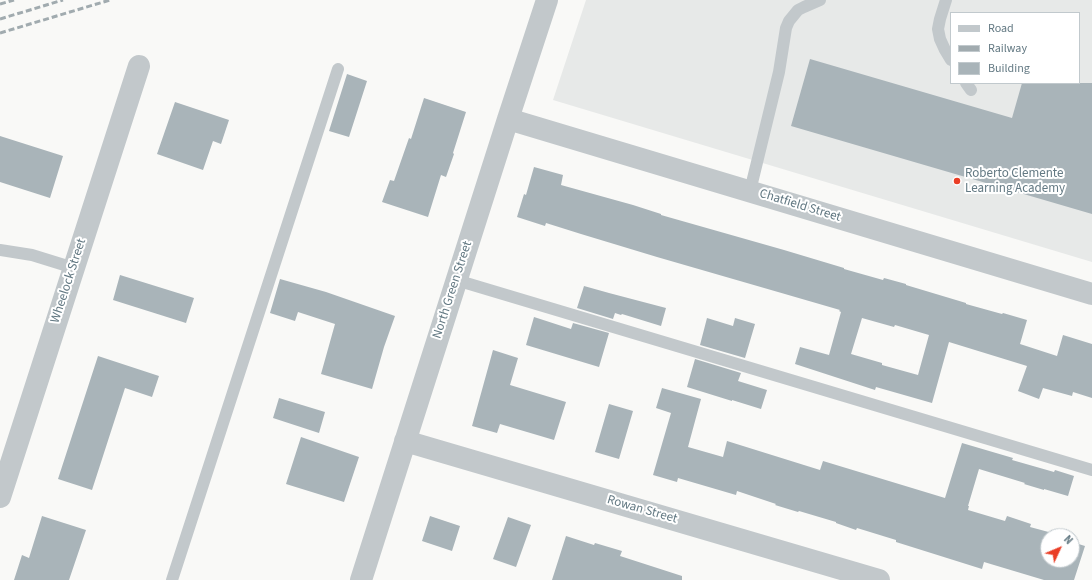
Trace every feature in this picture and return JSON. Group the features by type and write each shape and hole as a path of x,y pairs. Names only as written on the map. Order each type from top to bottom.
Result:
{"street":[{"name":"North Green Street","path":"361,580 547,0"},
{"name":"Wheelock Street","path":"0,497 138,66"},
{"name":"Chatfield Street","path":"508,119 1092,294"},
{"name":"Rowan Street","path":"405,441 878,580"}],"lane":[{"path":"750,191 779,72 786,28 798,10 820,0"},
{"path":"946,0 938,29 940,39 950,58"},
{"path":"172,580 338,69"},
{"path":"0,250 32,255 74,268"},
{"path":"456,280 1092,470"}],"shaded area":[{"name":"Roberto Clemente Learning Academy","path":"586,0 1092,0 1092,262 553,100"}],"building":[{"name":"Roberto Clemente Learning Academy","path":"810,59 1012,118 1022,84 1092,83 1092,214 791,126"},
{"path":"347,74 367,81 349,137 329,131"},
{"path":"424,98 466,112 446,177 441,175 428,217 382,202 390,180 394,181 409,138 411,139"},
{"path":"175,102 229,120 221,144 213,141 203,170 157,154"},
{"path":"0,136 63,156 50,198 0,182"},
{"path":"534,167 563,175 561,185 633,205 661,215 784,250 844,269 883,280 884,278 906,284 966,304 1027,320 1020,344 1057,356 1063,335 1092,344 1092,398 1073,392 1072,396 1043,388 1039,399 1018,391 1027,366 949,342 932,403 876,387 875,390 795,364 800,347 829,355 841,312 839,311 840,310 546,223 545,226 517,217 524,194 526,195","holes":["862,318 894,327 895,325 929,335 918,375 882,365 882,363 851,354"]},
{"path":"120,275 194,298 186,323 113,300"},
{"path":"280,279 326,292 395,316 372,389 321,374 335,324 298,312 295,321 270,313"},
{"path":"584,286 666,308 661,326 622,314 615,313 613,319 577,308"},
{"path":"534,317 571,329 573,323 609,333 599,367 526,345"},
{"path":"707,318 733,326 735,318 755,324 745,358 700,345"},
{"path":"493,350 518,358 510,385 566,402 554,440 500,424 497,433 472,426"},
{"path":"98,356 159,376 152,397 125,388 92,490 58,479"},
{"path":"695,359 741,373 738,381 767,390 761,409 687,387"},
{"path":"662,388 701,399 688,447 723,457 727,441 820,470 823,461 945,498 962,443 1013,458 1012,460 1074,476 1068,496 1024,484 1025,483 979,469 968,510 1005,521 1007,516 1031,524 1030,527 1040,530 1040,568 1078,568 1074,580 1044,580 984,562 982,569 896,542 896,540 857,528 856,530 836,522 775,505 776,504 737,491 736,495 678,478 677,482 653,475 671,413 656,408"},
{"path":"279,398 325,412 319,433 273,418"},
{"path":"609,404 633,411 619,459 595,452"},
{"path":"301,437 359,457 344,502 286,484"},
{"path":"42,516 86,530 69,580 14,580 22,555 29,558"},
{"path":"430,516 460,526 452,551 422,541"},
{"path":"508,517 531,525 516,567 493,559"},
{"path":"566,536 594,545 595,543 622,551 620,556 682,576 682,580 552,580"},
{"path":"1080,544 1085,546 1080,561"}],"railway":[{"path":"0,4 14,0"},
{"path":"0,19 63,0"},
{"path":"0,33 110,0"}],"place":[{"name":"Roberto Clemente Learning Academy","path":"957,181"}]}
